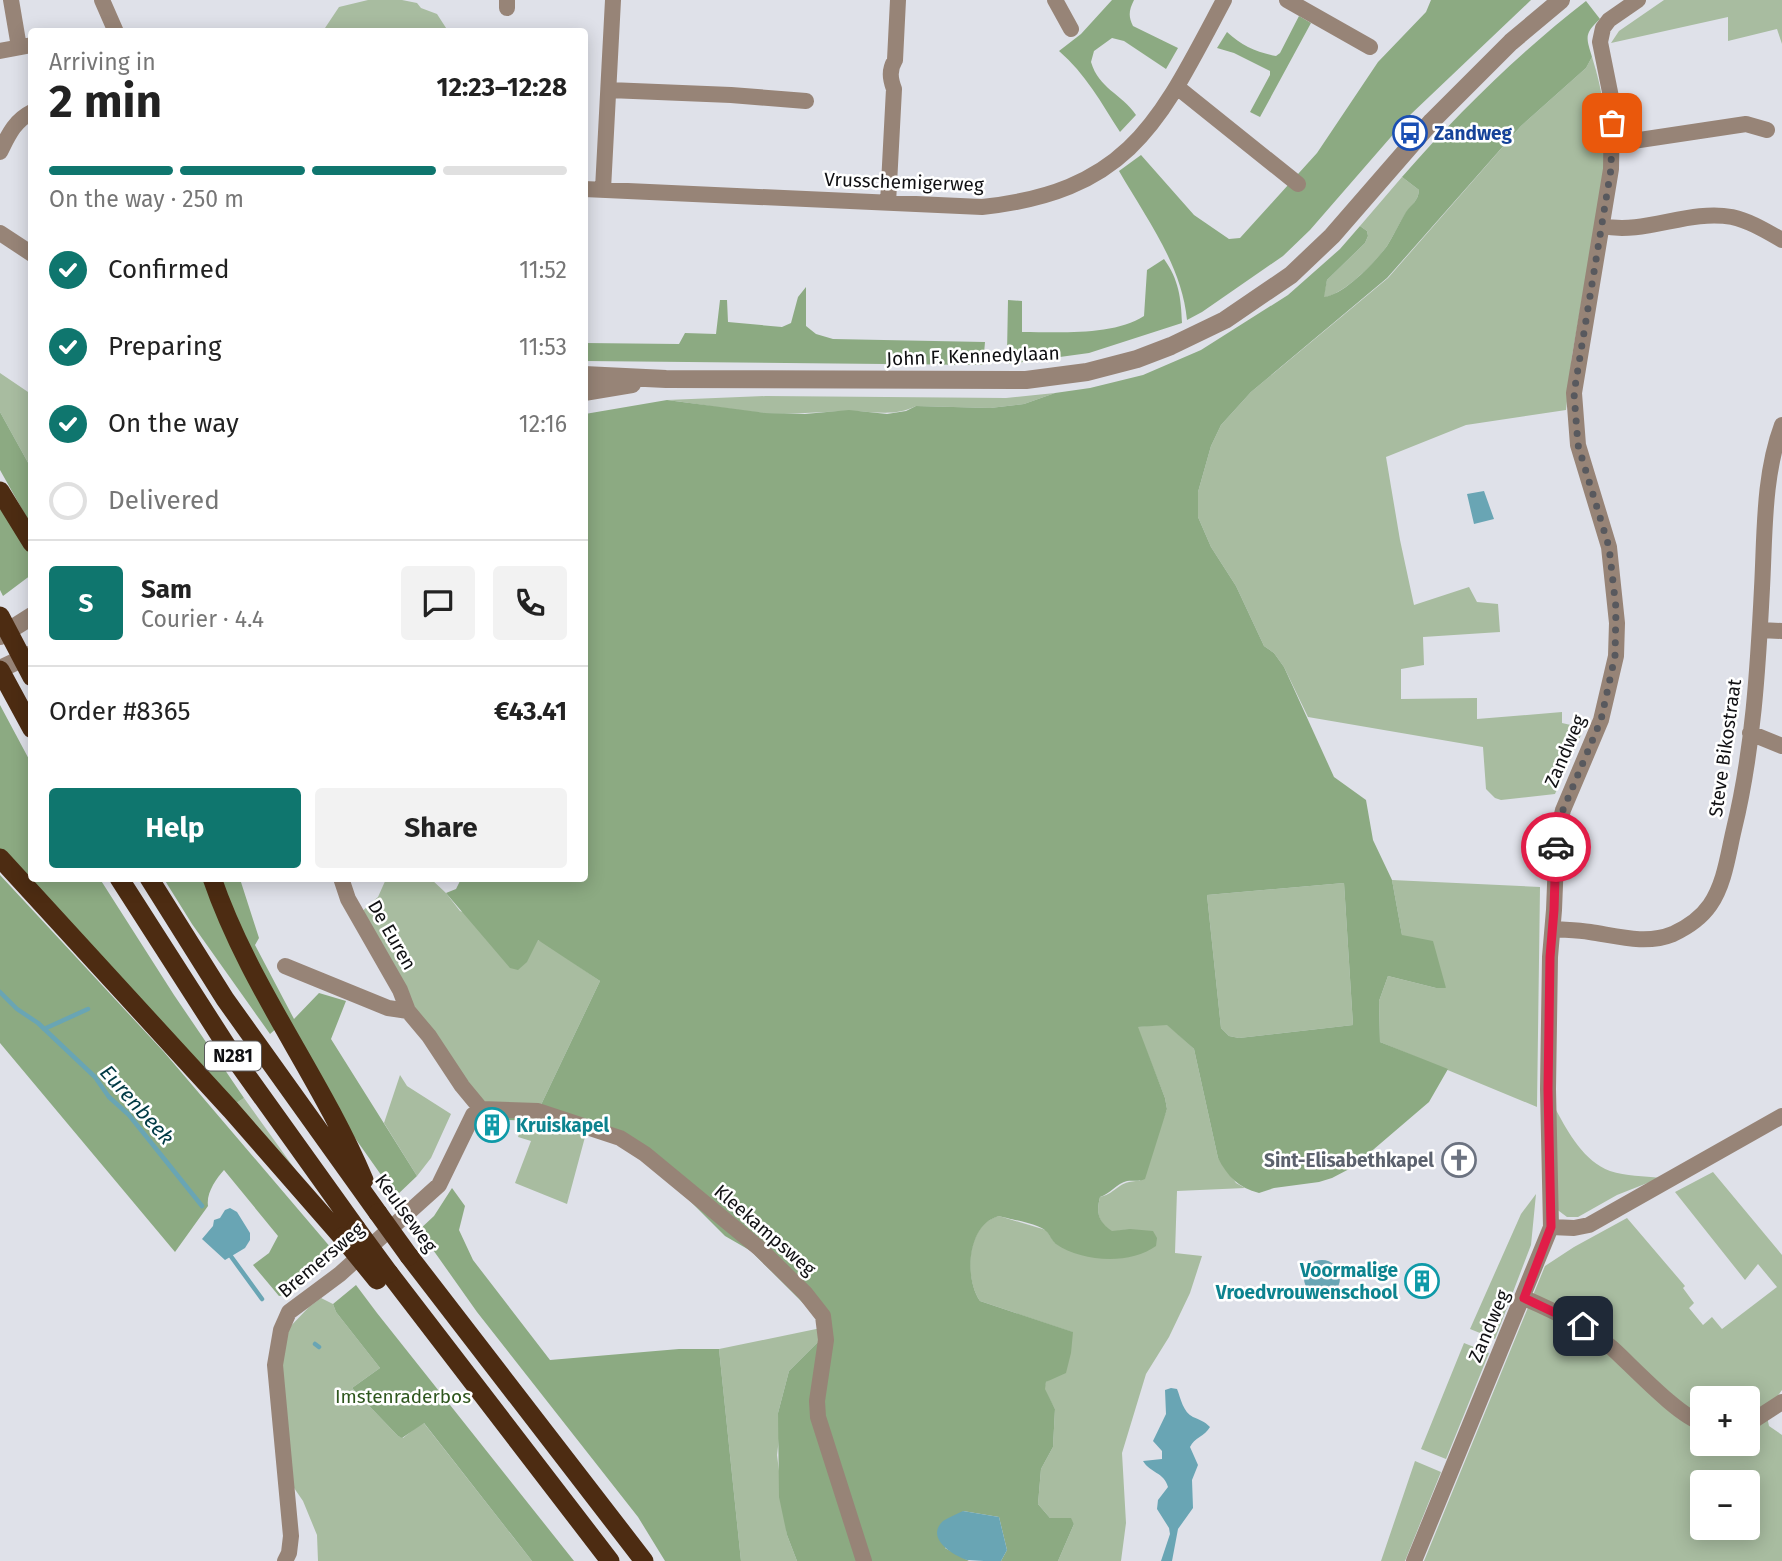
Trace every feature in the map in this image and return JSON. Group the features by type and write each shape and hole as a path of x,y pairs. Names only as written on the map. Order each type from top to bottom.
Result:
{"highway":[{"path":"0,491 28,536"},
{"path":"0,616 28,669"},
{"path":"0,669 27,720"},
{"name":"N281","path":"0,858 231,1110 349,1233"},
{"name":"N281","path":"121,882 349,1233 383,1277 411,1303 610,1561"},
{"name":"Keulseweg","path":"152,882 225,999 409,1256 644,1561"},
{"name":"N281","path":"213,882 255,977 345,1136 378,1213"}],"street":[{"path":"0,51 25,46 10,0"},
{"path":"102,0 114,28"},
{"path":"603,189 613,0"},
{"path":"887,203 894,89 890,79 895,60 898,0"},
{"path":"1055,0 1071,29"},
{"name":"Vrusschemigerweg","path":"588,189 982,207 1016,204 1066,190 1112,165 1137,143 1177,87 1224,0"},
{"path":"1287,0 1370,47"},
{"name":"John F. Kennedylaan","path":"588,375 666,379 1026,380 1087,372 1137,359 1171,346 1225,320 1291,275 1332,236 1432,121 1511,42 1561,0"},
{"name":"Zandweg","path":"1414,1561 1551,1227 1548,1089 1555,851 1559,823 1601,720 1615,656 1615,594 1609,547 1578,445 1574,393 1613,144 1612,102 1600,42 1603,28 1609,20 1638,0"},
{"path":"1177,87 1298,184"},
{"path":"609,90 806,101"},
{"path":"0,152 13,127 28,114"},
{"path":"1613,144 1746,124 1767,130"},
{"path":"1602,226 1631,229 1719,216 1748,222 1782,240"},
{"path":"0,233 28,251"},
{"name":"John F. Kennedylaan","path":"588,390 666,379"},
{"name":"Steve Bikostraat","path":"1553,929 1649,939 1672,934 1700,917 1714,899 1723,877 1740,805 1760,629 1768,489 1775,446 1782,425"},
{"path":"0,636 28,618"},
{"path":"1760,629 1782,631"},
{"path":"0,669 28,655"},
{"path":"1750,733 1782,746"},
{"name":"De Euren","path":"342,882 348,899 400,990 408,1011 481,1109"},
{"path":"285,966 388,1008 408,1011"},
{"name":"Bremersweg","path":"285,1561 291,1536 275,1365 285,1319 294,1307 340,1274 439,1185 473,1115 481,1109"},
{"name":"Kleekampsweg","path":"481,1109 538,1111 598,1130 630,1144 759,1248 815,1305 823,1316 826,1340 817,1401 818,1417 864,1561"},
{"path":"1551,1227 1574,1228 1589,1225 1782,1116"},
{"path":"1524,1298 1583,1326 1690,1417"},
{"path":"1760,1416 1782,1402"}],"green space":[{"path":"368,0 402,0 417,3 421,8 437,14 446,28 325,28 339,7"},
{"path":"1112,0 1134,0 1130,13 1133,26 1178,48 1166,69 1124,41 1112,38 1094,51 1091,62 1099,79 1136,115 1120,132 1085,79 1059,51 1081,34"},
{"path":"1431,0 1531,0 1410,115 1310,230 1283,256 1187,320 1184,300 1170,261 1119,171 1141,155 1194,215 1229,239 1240,238 1317,153 1378,62 1426,12"},
{"path":"1664,0 1782,0 1782,44 1777,29 1728,41 1728,17 1611,43 1619,31"},
{"path":"1586,1 1600,19 1591,28 1588,36 1592,57 1586,68 1521,126 1387,278 1251,392 1221,425 1211,446 1198,492 1198,517 1211,547 1236,586 1264,646 1274,653 1284,667 1334,777 1366,800 1373,840 1392,880 1402,935 1433,941 1446,988 1388,976 1379,1001 1380,1042 1448,1069 1429,1102 1353,1167 1319,1182 1274,1188 1259,1193 1234,1180 1218,1158 1194,1049 1167,1025 1138,1027 1167,1109 1145,1179 1123,1182 1100,1197 1098,1212 1101,1220 1112,1231 1153,1231 1157,1238 1156,1246 1133,1256 1092,1258 1056,1244 1042,1228 999,1216 980,1229 972,1253 972,1279 980,1301 1073,1332 1066,1373 1046,1382 1045,1389 1055,1409 1053,1447 1041,1469 1038,1504 1050,1518 1071,1518 1074,1524 1058,1561 1001,1561 1007,1550 999,1517 963,1511 945,1548 969,1561 797,1561 787,1535 779,1497 778,1413 789,1371 822,1338 823,1333 812,1312 751,1251 725,1236 689,1200 630,1150 590,1132 585,1137 539,1121 507,1120 507,1106 540,1107 600,981 538,940 527,962 518,970 510,968 446,893 456,889 460,882 588,882 588,413 667,400 765,413 805,414 849,410 887,414 906,411 916,406 990,408 1024,404 1055,393 1090,388 1143,375 1201,350 1288,295 1340,249 1360,226 1367,231 1365,243 1327,280 1324,297 1341,290 1358,277 1387,246 1417,197 1419,190 1402,177 1445,130 1537,41","holes":["1344,883 1353,1025 1239,1038 1229,1036 1221,1028 1207,895"]},
{"path":"1299,16 1311,23 1260,117 1250,112 1270,71 1234,53 1217,48 1227,32 1250,48 1276,56"},
{"path":"1592,57 1604,107 1607,158 1572,356 1566,410 1466,425 1386,457 1414,605 1469,587 1477,602 1498,604 1500,632 1423,637 1424,665 1401,669 1401,699 1477,698 1477,719 1562,712 1562,723 1584,728 1555,794 1501,800 1486,789 1483,747 1308,717 1284,667 1274,653 1264,646 1236,586 1211,547 1198,517 1198,492 1211,446 1221,425 1251,392 1388,278 1521,126 1586,68"},
{"path":"1402,177 1419,190 1416,200 1387,246 1367,269 1349,284 1323,298 1327,280 1365,243 1367,231 1360,226"},
{"path":"1164,259 1178,290 1182,323 1089,353 1009,364 1008,300 1022,301 1022,332 1085,332 1117,327 1144,316 1147,270"},
{"path":"806,287 806,326 816,334 833,339 985,342 983,365 588,361 588,343 679,344 685,333 716,334 720,300 727,300 728,322 782,327 791,323 798,297"},
{"path":"0,373 28,392 28,463 0,412"},
{"path":"1055,393 1024,404 990,408 916,406 890,413 764,413 667,400 766,396 1006,398"},
{"path":"0,412 28,463 28,520 0,470"},
{"path":"0,506 28,551 28,577 3,596 0,590"},
{"path":"0,705 28,757 28,882 102,882 244,1098 232,1106 0,852"},
{"path":"0,875 164,1052 337,1255 291,1294 279,1296 253,1265 269,1253 278,1236 224,1170 210,1191 208,1206 175,1252 0,1043"},
{"path":"1392,880 1540,887 1537,1107 1380,1042 1379,1001 1388,976 1446,988 1402,935"},
{"path":"166,882 209,882 278,1027 270,1034 192,924"},
{"path":"221,882 241,882 259,938 255,945 294,1019 319,993 346,1001 331,1039 417,1176 396,1196 350,1131 248,946"},
{"path":"385,882 434,882 460,911 543,942 600,981 540,1107 486,1104 441,1051 357,916 378,897"},
{"path":"1344,883 1353,1025 1239,1038 1229,1036 1221,1028 1207,895"},
{"path":"1167,1024 1194,1049 1218,1158 1236,1183 1245,1188 1177,1191 1175,1253 1202,1256 1190,1293 1169,1337 1146,1374 1122,1453 1126,1523 1121,1561 1058,1561 1074,1524 1070,1518 1050,1518 1038,1504 1041,1469 1053,1447 1055,1409 1044,1389 1046,1382 1054,1377 1072,1332 980,1301 972,1279 971,1253 980,1229 999,1216 1046,1230 1055,1243 1130,1229 1112,1232 1104,1224 1098,1213 1100,1197 1132,1181 1140,1181 1167,1109 1137,1027"},
{"path":"400,1075 407,1086 451,1114 431,1158 417,1176 384,1123"},
{"path":"244,1098 325,1211 232,1106"},
{"path":"1556,1110 1578,1146 1592,1161 1622,1174 1660,1178 1617,1195 1578,1217 1567,1217 1555,1208"},
{"path":"524,1120 539,1121 585,1137 567,1204 515,1183 531,1141 518,1137"},
{"path":"1713,1172 1782,1255 1782,1390 1766,1412 1769,1426 1782,1435 1782,1561 1424,1561 1545,1266 1627,1218 1685,1286 1683,1288 1694,1303 1689,1308 1703,1325 1712,1317 1722,1329 1777,1287 1758,1264 1745,1280 1675,1192"},
{"path":"452,1188 465,1206 459,1230 473,1260 550,1360 679,1349 719,1349 741,1561 665,1561 638,1517 477,1312 419,1230 434,1216"},
{"path":"1536,1194 1531,1245 1495,1339 1470,1329 1521,1214"},
{"name":"Imstenraderbos","path":"356,1285 574,1561 532,1561 424,1423 402,1438 352,1388 380,1368 336,1312 333,1304"},
{"path":"321,1298 333,1304 336,1312 380,1368 352,1388 398,1436 403,1438 423,1422 532,1561 318,1561 317,1535 303,1501 292,1485 279,1372 286,1331"},
{"path":"821,1328 822,1338 789,1371 778,1413 780,1430 777,1455 787,1535 797,1561 741,1561 719,1349"},
{"path":"1464,1343 1489,1353 1446,1459 1421,1449"},
{"path":"1415,1461 1441,1472 1405,1561 1381,1561"}],"water":[{"path":"1484,491 1494,519 1474,524 1467,494"},
{"path":"230,1208 237,1212 250,1233 250,1240 245,1248 225,1260 202,1239 213,1226 214,1220"},
{"path":"1322,1260 1334,1266 1340,1278 1334,1290 1322,1296 1310,1290 1304,1278 1310,1266"},
{"path":"1177,1389 1190,1415 1210,1427 1190,1447 1198,1465 1192,1480 1193,1508 1178,1529 1172,1561 1161,1561 1170,1534 1157,1509 1158,1500 1168,1487 1163,1478 1143,1461 1162,1459 1162,1451 1153,1441 1166,1414 1165,1390"},
{"path":"963,1511 999,1517 1007,1550 1001,1561 967,1560 943,1545 937,1534 938,1527 943,1521"}],"waterway":[{"name":"Eurenbeek","path":"0,992 17,1009 38,1023 95,1077 202,1206"},
{"name":"Eurenbeek","path":"44,1029 88,1009"},
{"name":"Eurenbeek","path":"230,1255 262,1299"},
{"name":"Eurenbeek","path":"315,1344 319,1347"}],"way so far":[{"path":"1556,847 1556,835 1563,810 1601,720 1609,694 1615,656 1617,623 1614,578 1609,547 1578,445 1574,393 1611,169 1612,123"}],"place":[{"name":"Zandweg","path":"1410,133"},
{"name":"Kruiskapel","path":"492,1125"},
{"name":"Sint-Elisabethkapel","path":"1459,1160"},
{"name":"Voormalige Vroedvrouwenschool","path":"1422,1281"}],"route":[{"path":"1556,847 1550,957 1548,1089 1551,1227 1524,1298 1583,1326"}]}
